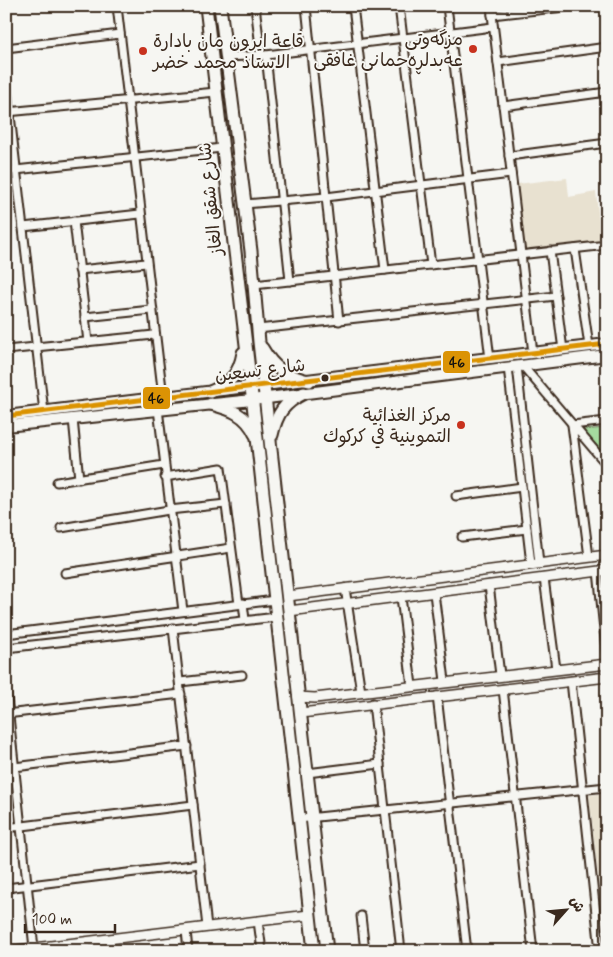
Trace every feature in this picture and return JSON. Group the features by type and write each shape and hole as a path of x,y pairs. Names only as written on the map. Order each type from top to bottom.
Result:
{"main road":[{"name":"شارع شقق الغاز","path":"206,6 233,253 246,339 314,951"},
{"name":"شارع شقق الغاز","path":"220,6 245,204 327,951"},
{"path":"233,253 250,251"},
{"path":"246,339 241,365 236,376 210,398 239,413 247,421 257,438"},
{"path":"259,342 276,369 291,377 309,380"},
{"name":"شارع تسعين","path":"6,416 163,397 252,400 478,366 490,359 607,344"},
{"name":"شارع تسعين","path":"6,426 158,409 251,388 309,380 478,366 515,366 607,355"},
{"path":"270,444 281,409 291,400 304,393"},
{"path":"265,516 278,515"}],"street":[{"path":"117,6 154,335 163,397"},
{"path":"255,6 264,55 290,281"},
{"path":"306,6 340,320"},
{"path":"354,6 385,270"},
{"path":"399,6 431,265"},
{"path":"447,6 490,359"},
{"path":"491,6 533,353"},
{"path":"492,15 573,6"},
{"path":"227,57 264,55 493,27"},
{"path":"6,48 120,34"},
{"path":"498,62 607,47"},
{"path":"6,80 8,112 17,170 44,412"},
{"path":"8,112 127,99 216,92"},
{"path":"503,106 607,92"},
{"path":"509,156 607,143"},
{"path":"6,171 222,148"},
{"path":"245,204 282,202 511,174"},
{"path":"23,228 140,214"},
{"path":"74,222 88,342"},
{"path":"254,285 607,245"},
{"path":"575,248 590,346"},
{"path":"550,251 563,350"},
{"path":"79,270 146,263"},
{"path":"258,329 556,296"},
{"path":"85,317 152,310"},
{"path":"6,350 154,335"},
{"path":"515,366 572,425 607,465"},
{"path":"515,366 522,487 527,529 536,564"},
{"path":"515,366 536,564"},
{"path":"158,409 183,611"},
{"path":"73,419 79,479"},
{"path":"572,425 607,421"},
{"path":"572,425 589,557"},
{"path":"57,482 164,465"},
{"path":"165,477 221,468 231,548 245,620"},
{"path":"456,496 522,487"},
{"path":"61,528 169,510 226,504"},
{"path":"462,537 527,529"},
{"path":"65,573 231,548"},
{"path":"288,596 607,555"},
{"path":"289,612 602,571 607,662 349,694 298,697"},
{"path":"544,578 556,669"},
{"path":"378,584 380,600"},
{"path":"489,586 500,675"},
{"path":"345,588 361,692"},
{"path":"434,593 445,681"},
{"path":"401,597 412,686"},
{"path":"6,634 275,600"},
{"path":"6,648 276,616"},
{"path":"103,623 104,636"},
{"path":"173,628 207,927"},
{"path":"180,682 242,675"},
{"path":"300,713 607,677"},
{"path":"571,681 600,951"},
{"path":"6,688 34,948"},
{"path":"503,689 532,951"},
{"path":"8,714 181,694"},
{"path":"349,694 350,706"},
{"path":"437,696 467,951"},
{"path":"373,703 401,951"},
{"path":"6,768 186,746"},
{"path":"307,773 380,764"},
{"path":"298,819 607,787"},
{"path":"6,828 193,805"},
{"path":"6,888 200,864"},
{"path":"9,951 309,915"},
{"path":"361,916 365,951"},
{"path":"258,921 262,951"},
{"path":"186,930 188,951"},
{"path":"598,936 607,935"}],"shaded area":[{"path":"567,178 569,197 596,192 601,241 525,252 517,184"},
{"path":"607,793 607,930 604,930 589,795"}],"green space":[{"path":"607,428 607,458 582,430"}],"transit line":[{"name":"46","path":"6,416 607,344"}],"place":[{"name":"مزگەوتی عەبدلڕەحمانی غافقی","path":"473,49"},
{"name":"قاعة ايرون مان بادارة الاستاذ محمد خضر","path":"143,51"},
{"name":"مركز الغذائية التموينية في كركوك","path":"461,425"}]}
